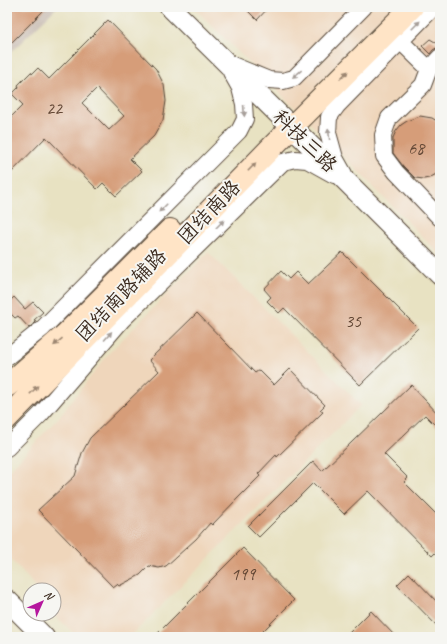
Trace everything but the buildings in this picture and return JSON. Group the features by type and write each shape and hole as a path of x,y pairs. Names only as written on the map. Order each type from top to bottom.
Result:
{"main road":[{"name":"团结南路","path":"7,418 286,122 392,7"},
{"name":"团结南路","path":"7,386 66,334 286,122 395,35 412,7"}],"street":[{"name":"科技三路","path":"170,7 440,275"},
{"path":"225,62 269,80 283,81 294,78 364,7"},
{"path":"349,183 335,158 332,149 328,133 329,117 395,35 434,7"},
{"path":"395,35 429,69"},
{"path":"440,57 429,69 422,85 389,118 383,135 384,156 396,172 440,218"},
{"name":"团结南路辅路","path":"7,357 42,329 239,131 245,119 244,104 240,88 225,62"},
{"name":"团结南路辅路","path":"7,448 40,414 122,320 283,162 295,159 307,160 349,183"},
{"path":"7,600 44,637"},
{"path":"7,619 25,637"}],"shaded area":[{"path":"7,7 57,7 7,56"},
{"path":"193,7 440,7 440,255 345,158"},
{"path":"208,252 361,405 130,637 78,637 62,622 62,582 31,582 7,556 7,473 59,417 110,352"}]}
